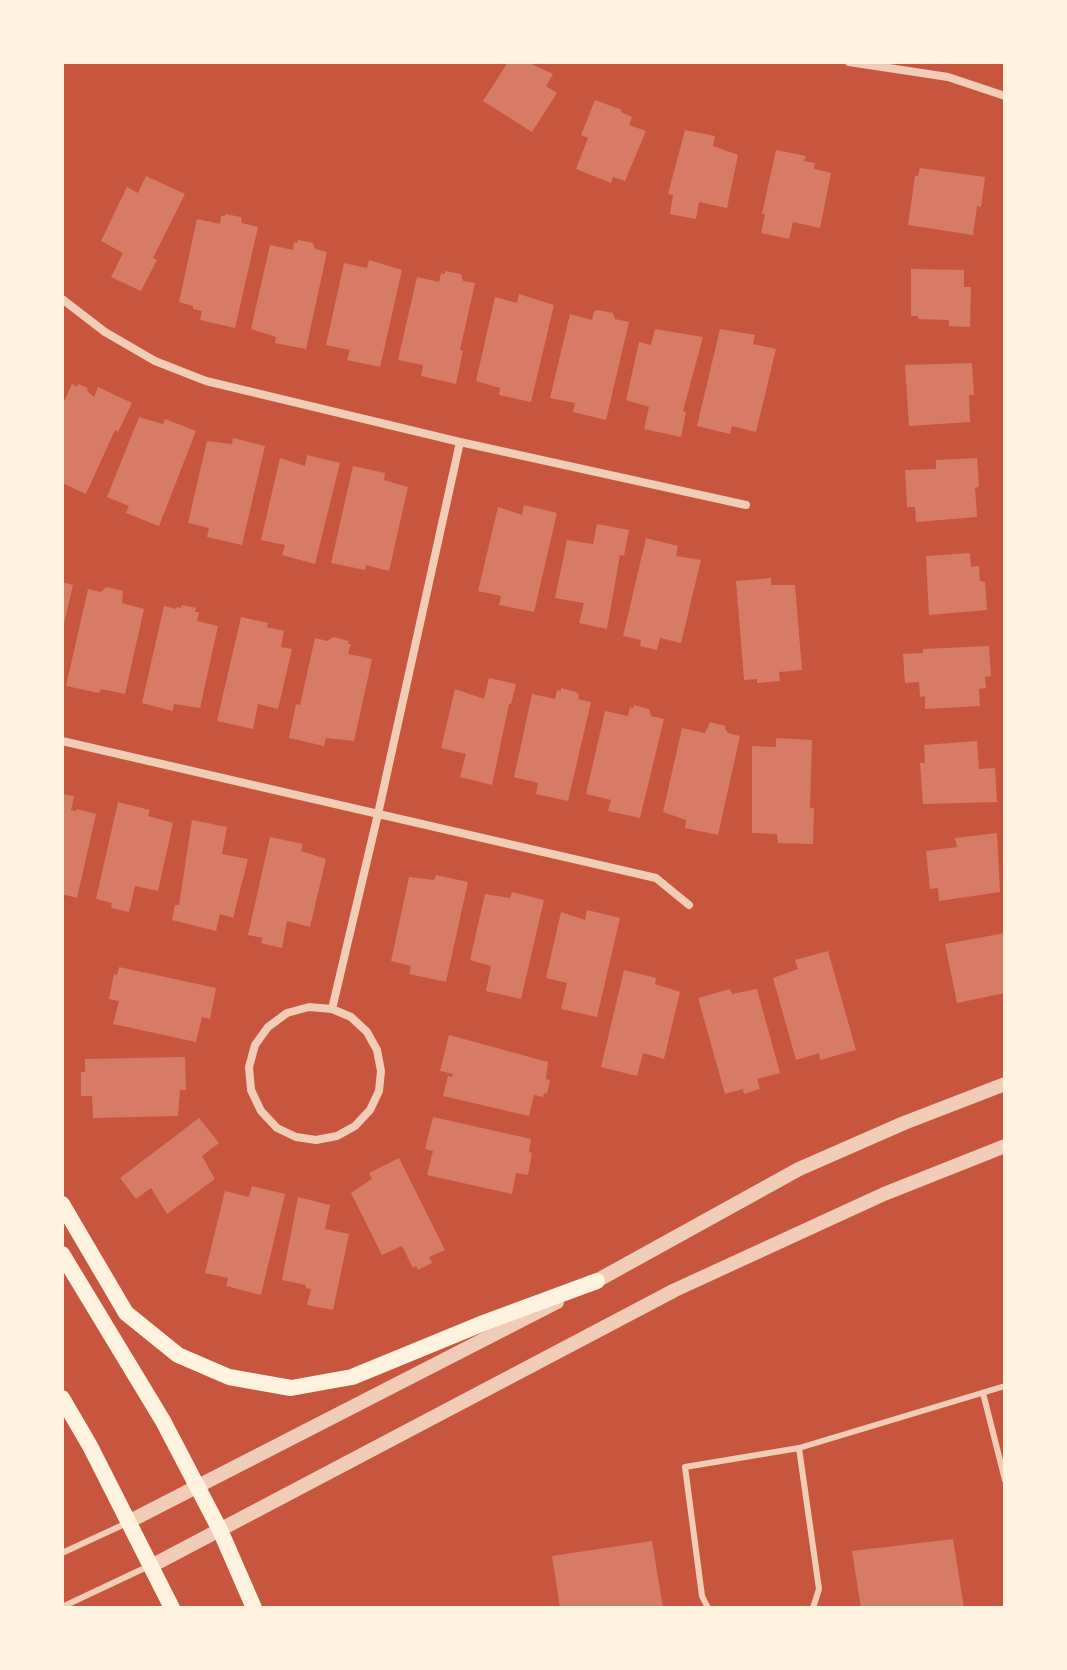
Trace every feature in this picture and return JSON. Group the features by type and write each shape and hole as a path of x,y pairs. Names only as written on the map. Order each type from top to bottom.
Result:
{"main road":[{"path":"62,1204 126,1313 178,1355 229,1377 291,1388 352,1377 597,1281"},
{"path":"62,1254 163,1421 220,1530 254,1608"},
{"path":"62,1398 130,1521 172,1608"}],"street":[{"path":"849,62 948,77 1005,96"},
{"path":"62,299 105,332 155,361 206,381 460,442 746,505"},
{"path":"332,1009 460,442"},
{"path":"62,741 656,878 689,905"},
{"path":"309,1007 332,1009 351,1017 367,1032 377,1050 381,1071 379,1091 370,1110 355,1126 337,1136 316,1140 296,1137 277,1128 261,1111 251,1090 249,1067 255,1045 268,1027 287,1013 309,1007"},
{"path":"130,1521 597,1281 799,1169 904,1123 1005,1084"},
{"path":"153,1565 675,1290 884,1194 1005,1146"}],"lane":[{"path":"708,1608 702,1596 685,1467 799,1448 1005,1386"},
{"path":"983,1393 1005,1480"},
{"path":"799,1448 819,1589 813,1608"},
{"path":"62,1553 130,1521"},
{"path":"62,1607 153,1565"}],"building":[{"path":"508,62 527,62 553,74 546,86 557,93 532,132 483,101"},
{"path":"595,100 622,110 632,117 629,125 646,131 625,181 613,177 611,183 576,169 588,138 581,135"},
{"path":"685,130 715,136 713,146 738,155 727,208 699,202 696,219 670,214 673,195 668,194"},
{"path":"776,150 806,156 804,161 815,163 814,169 831,173 820,228 793,222 789,239 761,233"},
{"path":"920,168 985,177 973,235 908,225 915,176 918,176"},
{"path":"146,176 185,194 153,258 157,260 141,291 111,277 123,253 101,241 127,187 138,193"},
{"path":"221,216 241,217 242,223 258,227 235,328 200,320 202,311 179,302 197,219 220,224"},
{"path":"294,242 313,243 315,249 327,252 306,349 275,343 276,337 251,329 270,245 293,250"},
{"path":"369,260 402,270 380,367 347,360 350,350 326,345 344,263 367,268"},
{"path":"911,269 964,270 964,287 971,287 970,327 949,326 949,320 911,316"},
{"path":"445,271 461,274 463,281 475,283 456,384 421,376 423,365 398,360 417,277 439,282 441,273 445,274"},
{"path":"519,294 554,305 531,402 499,395 500,388 476,381 495,297 517,303"},
{"path":"597,310 613,313 615,319 629,322 606,420 573,412 575,403 550,398 570,314 592,320"},
{"path":"655,329 703,337 683,411 686,412 681,437 644,429 649,407 626,400 639,342 651,345"},
{"path":"720,329 755,335 753,344 776,349 756,432 732,426 730,434 697,426"},
{"path":"972,363 974,395 969,395 970,422 909,426 905,365"},
{"path":"72,384 88,388 87,391 94,397 98,387 132,403 118,432 115,430 86,494 62,483 62,406"},
{"path":"139,417 163,424 165,419 196,431 159,526 126,513 129,506 107,497"},
{"path":"233,438 265,446 242,545 207,537 209,528 188,523 207,441 232,444"},
{"path":"307,455 340,463 315,564 282,555 285,545 261,540 280,458 305,466"},
{"path":"977,458 977,517 916,522 915,507 907,507 905,470 936,469 936,460"},
{"path":"353,466 385,473 384,480 408,487 389,571 366,565 365,570 331,563"},
{"path":"524,505 557,513 534,612 499,605 501,596 478,591 498,507 522,515"},
{"path":"597,524 629,530 624,556 620,555 607,629 579,623 584,603 555,598 567,540 593,544"},
{"path":"646,538 678,546 676,556 701,560 681,643 660,638 657,650 640,646 641,640 623,636"},
{"path":"970,553 971,567 979,566 980,581 985,582 987,610 929,615 926,556"},
{"path":"771,578 771,585 795,585 802,670 779,672 780,681 757,683 757,679 744,680 736,581"},
{"path":"62,582 73,585 63,628 62,628"},
{"path":"106,587 123,591 122,603 144,609 125,694 101,689 99,693 66,686 88,589 101,592"},
{"path":"182,605 196,608 195,612 199,612 197,621 218,626 200,708 174,704 173,711 142,703 164,606 176,609"},
{"path":"241,617 268,623 267,627 284,631 281,647 292,649 278,709 258,704 253,729 217,721"},
{"path":"333,637 349,641 348,654 372,659 354,741 326,738 324,746 289,738 315,638 327,641"},
{"path":"989,646 991,676 985,677 986,688 979,689 980,706 925,709 925,696 920,697 919,682 905,683 903,654 923,653 923,649"},
{"path":"489,678 516,684 492,785 460,777 466,754 441,748 455,689 484,699"},
{"path":"561,688 576,692 578,699 591,702 568,801 536,794 538,783 514,777 532,694 555,699 557,690 561,691"},
{"path":"634,705 649,709 651,716 664,719 640,818 608,811 611,800 586,794 605,711 628,716 630,707"},
{"path":"710,722 726,726 728,733 740,736 718,835 685,828 686,820 663,812 682,728 705,733"},
{"path":"776,738 812,740 810,808 814,808 813,844 778,843 777,834 752,833 752,746 776,747"},
{"path":"977,741 979,769 995,768 997,802 923,804 920,763 925,763 924,745"},
{"path":"62,794 74,796 71,810 96,814 77,898 62,894"},
{"path":"118,802 150,810 148,816 173,823 158,891 135,886 129,912 111,908 112,903 96,899"},
{"path":"192,820 227,827 222,854 248,859 233,918 220,914 216,931 172,920 175,905 179,905"},
{"path":"997,833 1000,892 939,901 938,888 930,889 926,851 957,847 955,838"},
{"path":"270,837 303,844 301,851 326,859 310,927 287,921 282,948 261,943 263,938 248,935"},
{"path":"436,875 468,882 446,982 409,974 411,966 391,961 409,877 434,880"},
{"path":"512,892 544,900 521,999 486,991 491,966 470,960 485,894 510,898"},
{"path":"587,910 620,918 597,1017 561,1009 567,983 546,978 561,912 585,920"},
{"path":"1005,933 1005,993 957,1003 945,944"},
{"path":"828,951 856,1050 820,1060 819,1053 796,1060 773,978 798,969 795,960"},
{"path":"119,967 216,988 210,1019 202,1017 196,1042 113,1024 119,1001 109,999 114,974 117,975"},
{"path":"624,970 656,978 655,984 680,992 664,1059 643,1053 637,1076 601,1067"},
{"path":"730,989 732,994 757,989 780,1073 757,1079 760,1089 744,1094 743,1089 725,1094 698,998"},
{"path":"449,1035 548,1062 546,1079 550,1080 547,1094 544,1093 543,1097 534,1095 529,1116 443,1096 448,1076 452,1077 453,1074 440,1071"},
{"path":"185,1057 186,1090 180,1090 178,1116 93,1118 92,1096 81,1096 81,1072 85,1072 85,1059"},
{"path":"433,1117 531,1139 528,1175 516,1173 512,1194 427,1175 433,1151 425,1149"},
{"path":"199,1118 219,1143 202,1156 215,1179 167,1214 151,1188 136,1199 120,1178"},
{"path":"399,1158 445,1250 429,1257 432,1263 418,1270 416,1266 413,1268 402,1246 382,1255 351,1193 372,1179 369,1173"},
{"path":"252,1186 285,1194 261,1295 226,1286 228,1278 205,1273 225,1191 249,1197"},
{"path":"298,1197 330,1205 325,1229 349,1234 333,1310 307,1305 311,1289 282,1280"},
{"path":"953,1539 964,1608 861,1608 852,1551"},
{"path":"652,1541 663,1608 560,1608 552,1556"}]}
